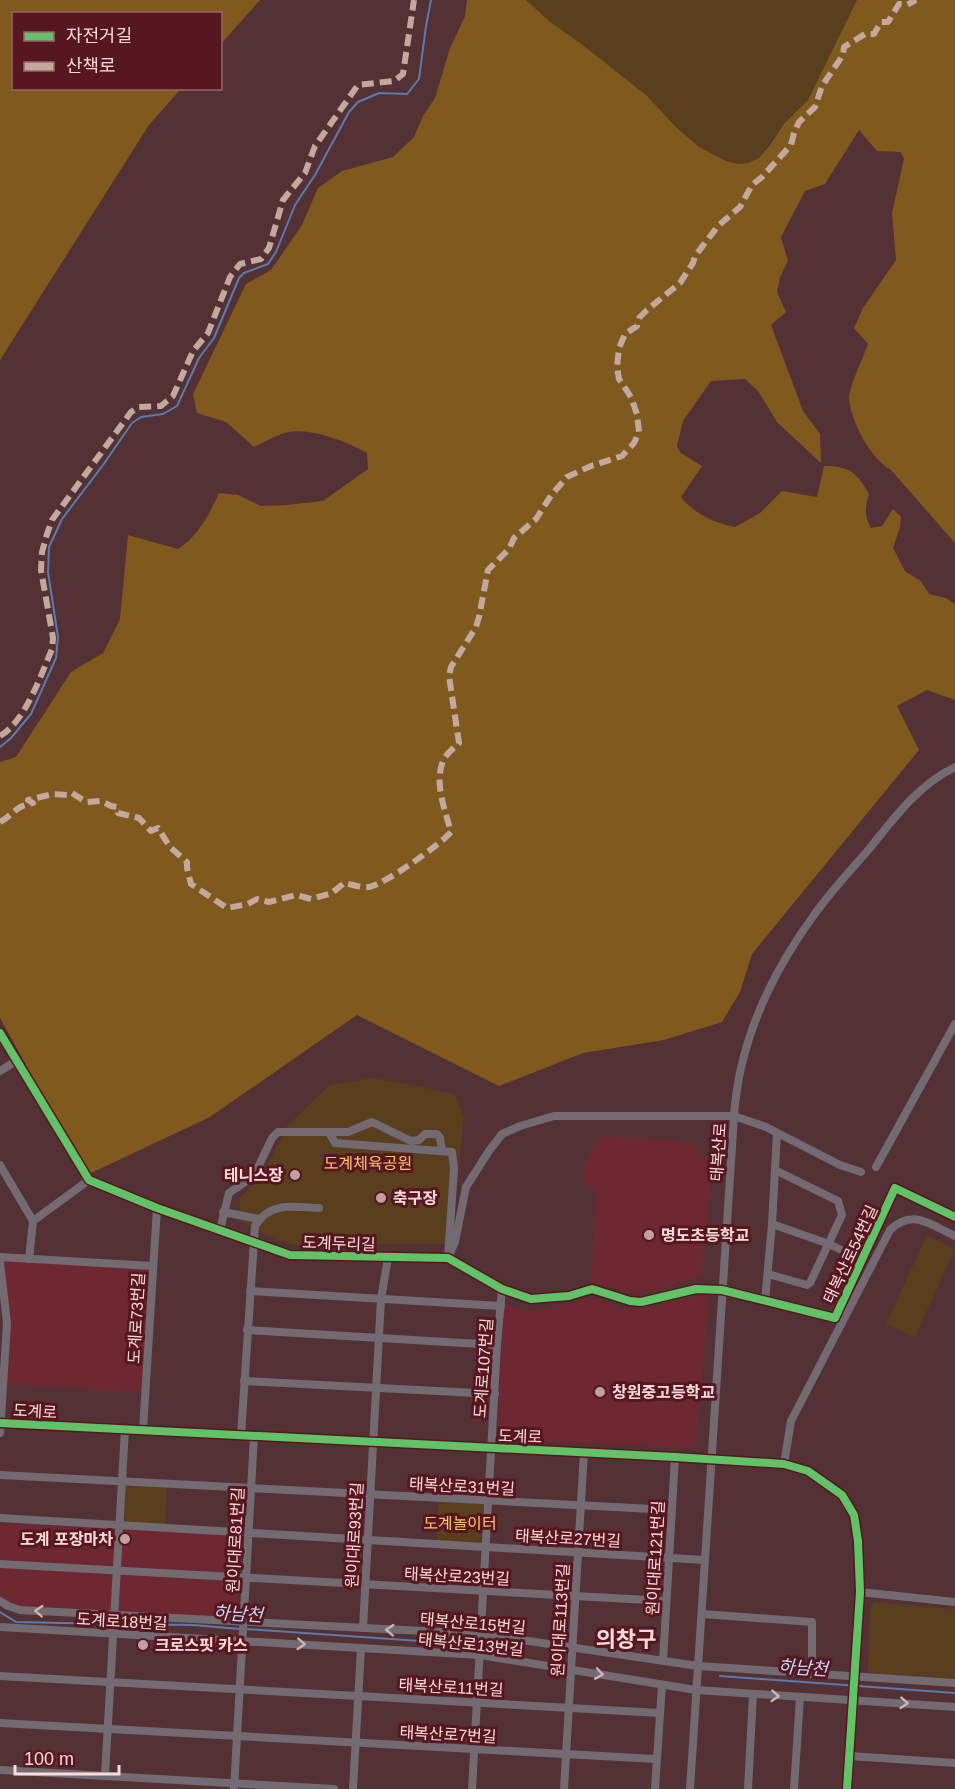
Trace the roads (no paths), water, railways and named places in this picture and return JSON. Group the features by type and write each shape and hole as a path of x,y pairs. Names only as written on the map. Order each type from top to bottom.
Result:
{"street":[{"name":"태복산로","path":"696,1688 734,1116 741,1064 753,1026 772,984 815,913 910,799 947,770 955,767"},
{"path":"876,1167 955,1024"},
{"path":"0,1033 89,1180 33,1221"},
{"path":"0,1071 16,1060"},
{"path":"448,1258 455,1242 466,1187 489,1150 502,1134 554,1116 734,1116 777,1133 840,1165 861,1172"},
{"path":"220,1230 229,1193 254,1176 272,1138 278,1132 348,1132 372,1122 411,1141 419,1140 425,1134 437,1134 442,1151"},
{"path":"329,1132 335,1143 452,1152 454,1169 448,1258"},
{"path":"765,1301 777,1133"},
{"path":"0,1165 33,1221 29,1259"},
{"path":"768,1274 807,1285 842,1215 838,1201 775,1170"},
{"name":"도계두리길","path":"89,1180 157,1208 290,1255 448,1258 502,1289 531,1299 569,1296 592,1289 630,1301 641,1302 696,1290 722,1290"},
{"name":"태복산로54번길","path":"722,1290 835,1318 896,1188 955,1217"},
{"path":"241,1435 255,1226 259,1219 276,1207 319,1208"},
{"name":"도계로73번길","path":"143,1430 157,1208"},
{"path":"223,1212 259,1219"},
{"path":"784,1464 791,1421 890,1230 899,1221 917,1218 955,1236"},
{"path":"772,1224 829,1244 862,1260"},
{"path":"0,1257 152,1266"},
{"name":"원이대로93번길","path":"363,1628 378,1338 381,1299 388,1258"},
{"path":"0,1262 4,1323 0,1433"},
{"name":"도계로107번길","path":"472,1789 502,1289"},
{"path":"250,1291 501,1306"},
{"path":"247,1330 497,1345"},
{"path":"244,1381 495,1394"},
{"name":"도계로","path":"0,1423 711,1459 784,1464 808,1471 842,1495 854,1515 858,1541 860,1592 854,1699"},
{"path":"105,1775 125,1429"},
{"name":"원이대로81번길","path":"234,1786 254,1436"},
{"name":"원이대로113번길","path":"564,1789 584,1452"},
{"name":"원이대로121번길","path":"663,1661 675,1457"},
{"name":"태복산로31번길","path":"0,1475 671,1510"},
{"name":"태복산로27번길","path":"0,1518 705,1560"},
{"name":"태복산로23번길","path":"0,1564 666,1601"},
{"path":"860,1592 955,1602"},
{"name":"태복산로15번길","path":"1,1603 20,1610 113,1617 481,1634 698,1667 855,1679 955,1683"},
{"path":"702,1614 812,1622 812,1674"},
{"name":"도계로18번길","path":"0,1627 243,1638"},
{"name":"태복산로13번길","path":"243,1638 480,1655 662,1685 753,1694 955,1707"},
{"path":"353,1789 362,1648"},
{"name":"태복산로11번길","path":"0,1676 660,1713"},
{"path":"655,1789 662,1685"},
{"path":"690,1789 696,1688"},
{"path":"748,1789 753,1694"},
{"path":"794,1789 800,1697"},
{"path":"848,1789 854,1699"},
{"name":"태복산로7번길","path":"0,1723 656,1759"},
{"path":"850,1756 955,1763"},
{"path":"0,1770 105,1775 234,1786 334,1789"}],"waterway":[{"path":"0,747 11,738 31,714 56,658 58,637 48,572 49,547 62,519 132,423 141,417 163,414 177,406 199,358 214,338 239,278 244,273 268,264 276,252 295,205 315,175 349,112 358,102 379,93 407,94 419,79 431,0"},
{"name":"하남천","path":"0,1612 16,1622 111,1624"},
{"name":"하남천","path":"117,1624 193,1625 240,1629"},
{"name":"하남천","path":"246,1629 477,1645"},
{"name":"하남천","path":"720,1676 955,1693"}],"place":[{"name":"테니스장","path":"295,1175"},
{"name":"축구장","path":"381,1198"},
{"name":"명도초등학교","path":"649,1235"},
{"name":"창원중고등학교","path":"600,1392"},
{"name":"도계 포장마차","path":"125,1539"},
{"name":"크로스핏 카스","path":"143,1645"}],"district":[{"name":"의창구","path":"626,1639"}],"park label":[{"name":"도계체육공원","path":"368,1163"},
{"name":"도계놀이터","path":"460,1523"}]}
